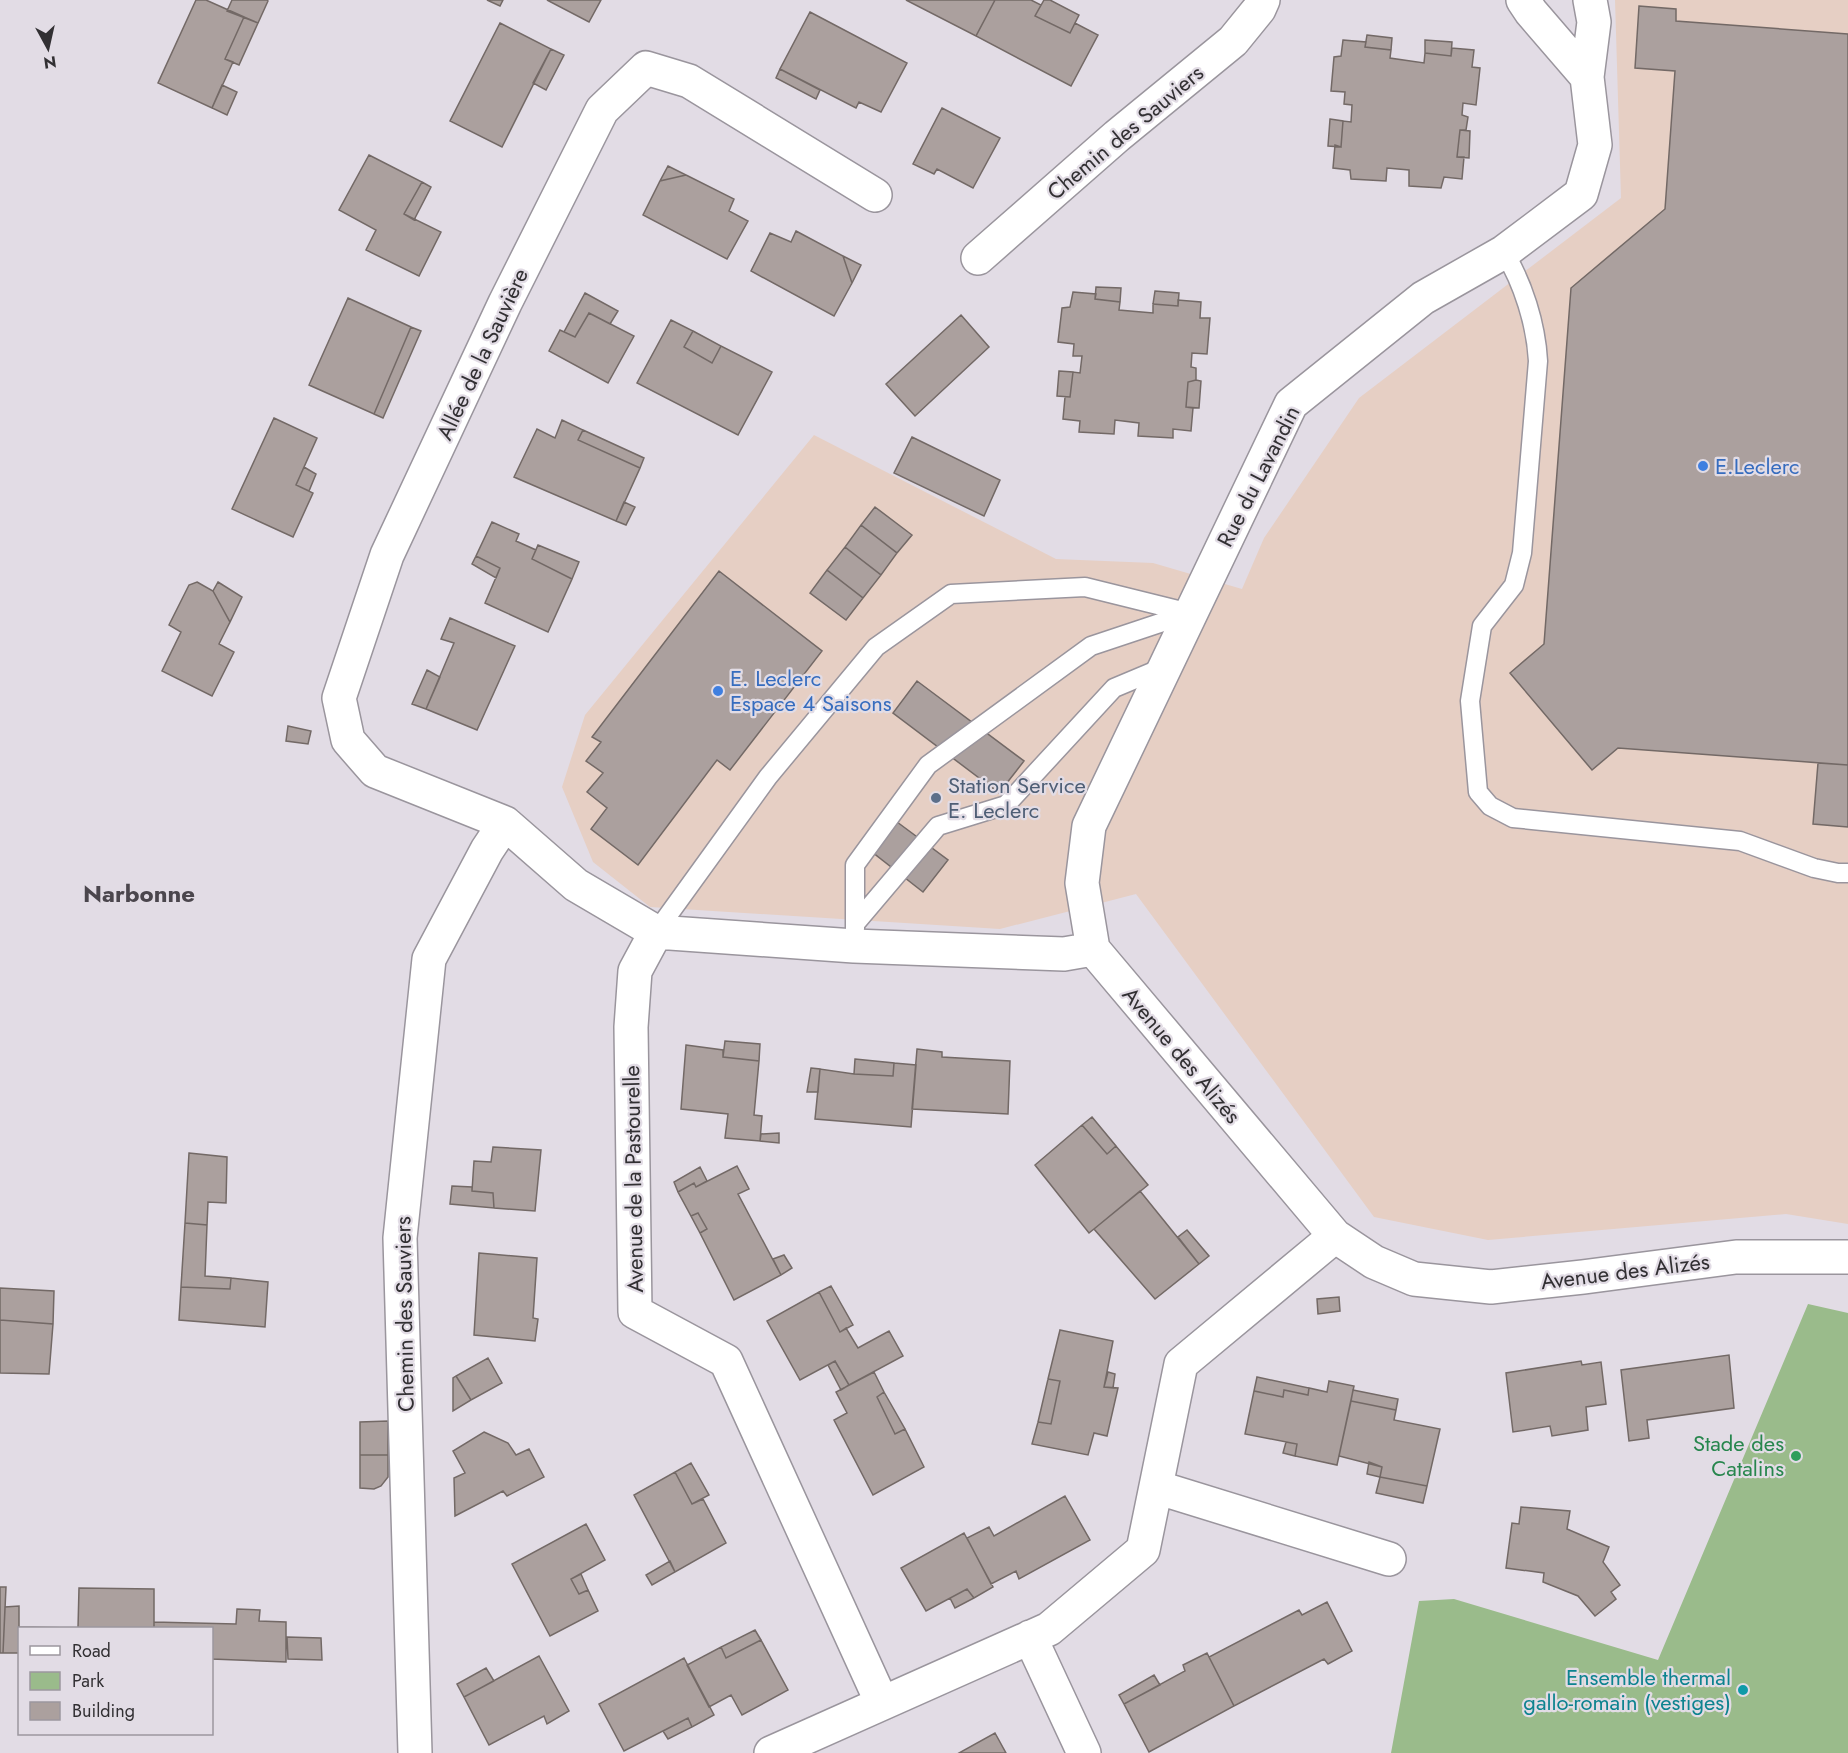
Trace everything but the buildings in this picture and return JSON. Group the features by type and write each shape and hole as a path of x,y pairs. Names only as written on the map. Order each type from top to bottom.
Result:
{"street":[{"name":"Chemin des Sauviers","path":"978,258 1117,136 1233,41 1259,9 1263,0"},
{"path":"1523,0 1587,77"},
{"name":"Rue du Lavandin","path":"1093,949 1082,883 1089,826 1291,404 1423,298 1503,252 1581,194 1595,145 1587,77 1594,22 1590,0"},
{"name":"Allée de la Sauvière","path":"505,823 375,771 348,740 339,698 387,555 505,303 602,110 646,68 689,81 875,195"},
{"name":"Chemin des Sauviers","path":"415,1753 400,1238 429,959 487,850 505,823"},
{"path":"505,823 576,885 656,932 854,935 1064,954 1093,949"},
{"name":"Avenue de la Pastourelle","path":"656,932 635,971 631,1027 635,1312 726,1361 882,1703"},
{"name":"Avenue des Alizés","path":"1093,949 1335,1236 1374,1262 1414,1279 1491,1287 1736,1257 1848,1257"},
{"path":"771,1753 1049,1629 1143,1550 1180,1364 1335,1236"},
{"path":"1156,1487 1389,1559"},
{"path":"1030,1637 1084,1753"}],"lane":[{"path":"1503,252 1514,269 1537,338 1538,361 1522,553 1514,585 1482,626 1470,702 1478,792 1490,806 1513,818 1740,841 1814,868 1848,873"},
{"path":"656,932 768,777 876,647 951,594 1085,587 1190,614"},
{"path":"854,935 855,865 928,765 1091,646 1190,614"},
{"path":"854,935 938,826 1006,804 1114,687 1164,667"}],"shaded area":[{"path":"1615,0 1848,0 1848,1224 1786,1214 1488,1240 1374,1217 1136,894 1000,929 650,907 593,862 562,787 585,715 814,435 1056,559 1153,563 1242,589 1264,538 1359,398 1621,198"}],"green space":[{"name":"Stade des Catalins","path":"1808,1304 1848,1313 1848,1753 1391,1753 1419,1601 1454,1599 1658,1660"}],"place":[{"name":"E.Leclerc","path":"1703,466"},
{"name":"E. Leclerc Espace 4 Saisons","path":"718,691"},
{"name":"Station Service E. Leclerc","path":"936,798"},
{"name":"Stade des Catalins","path":"1796,1456"},
{"name":"Ensemble thermal gallo-romain (vestiges)","path":"1743,1690"}],"district":[{"name":"Narbonne","path":"139,894"}]}
